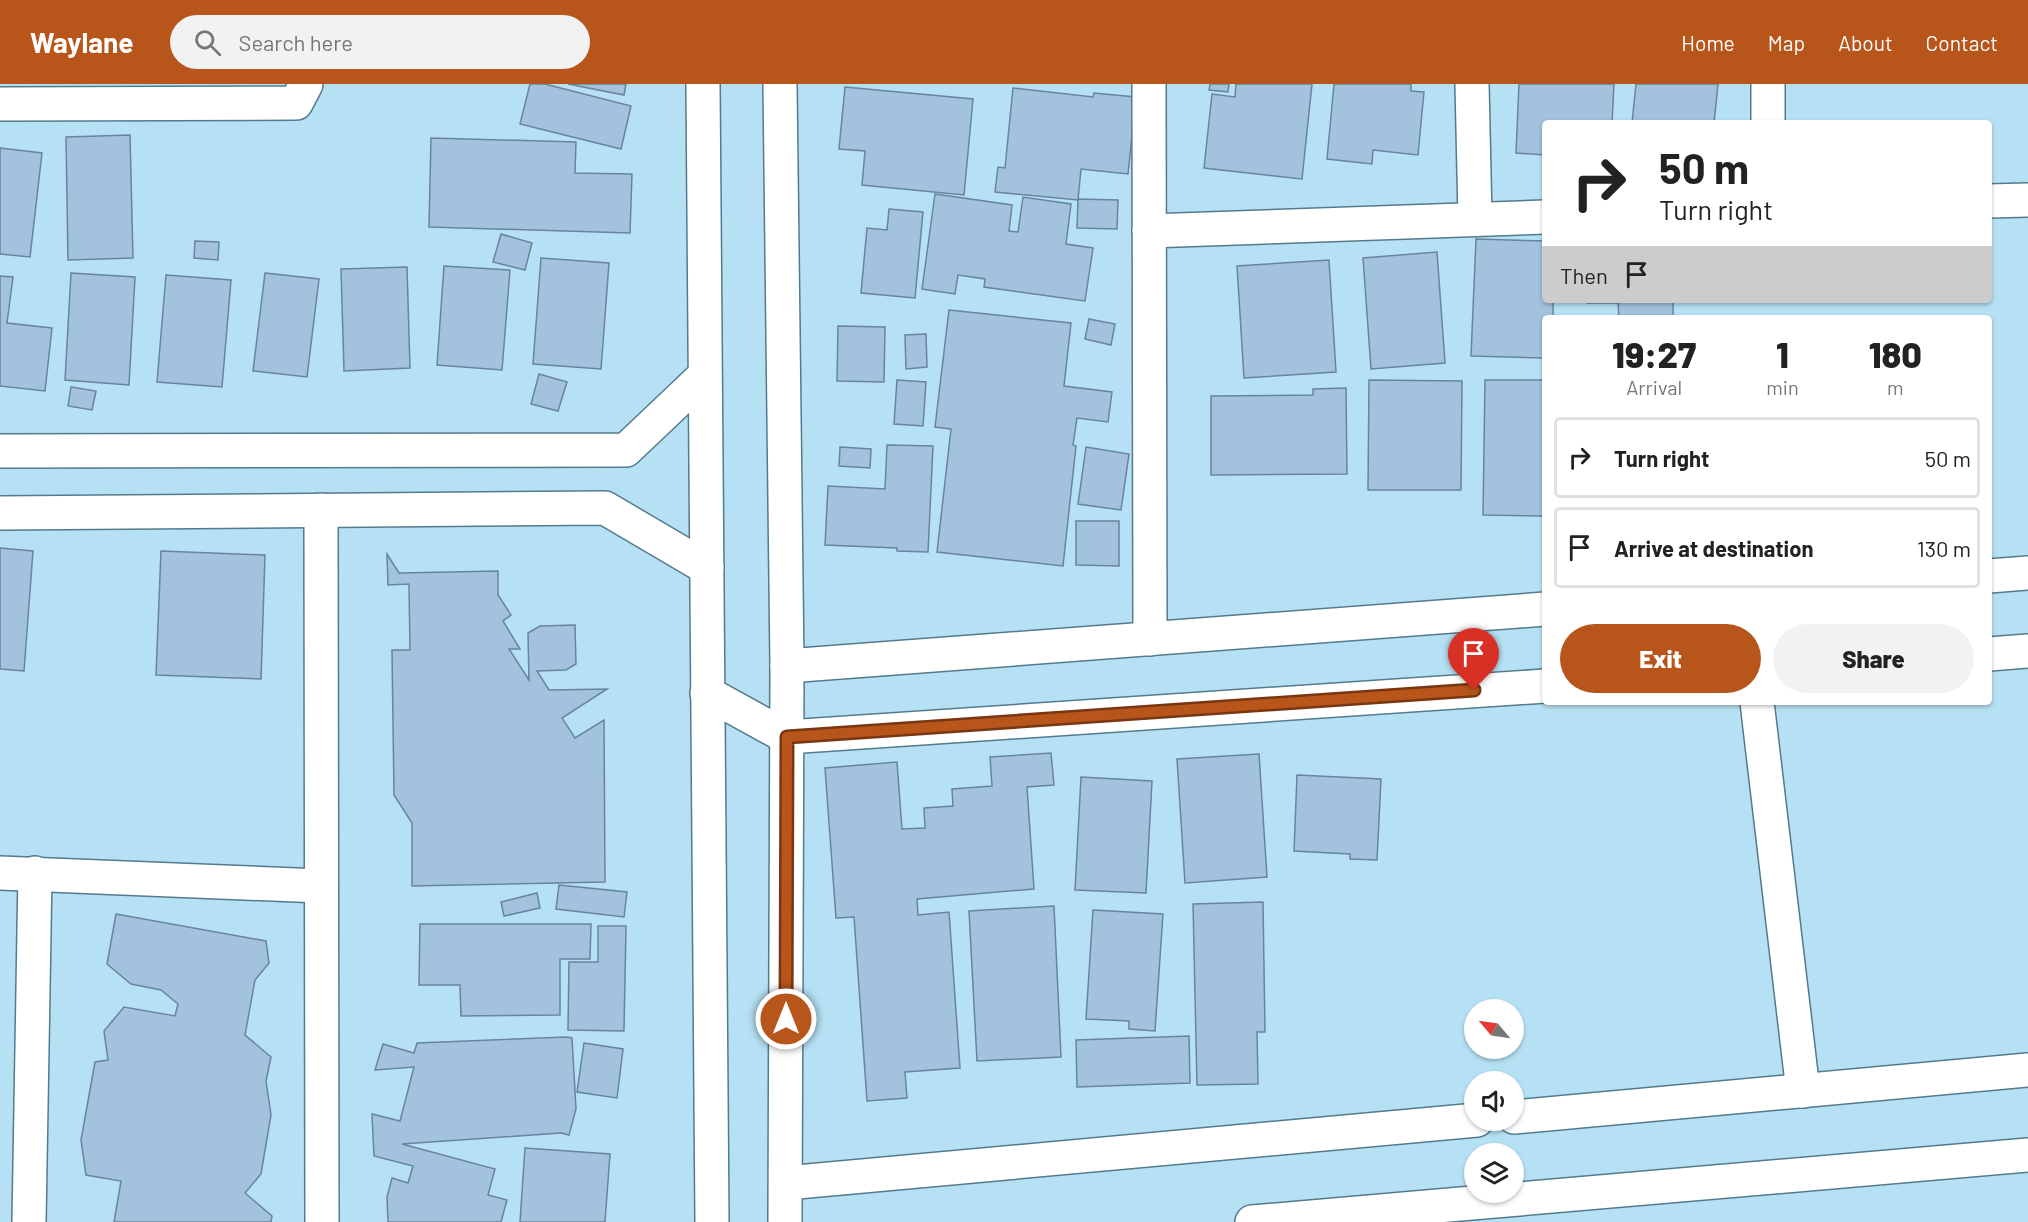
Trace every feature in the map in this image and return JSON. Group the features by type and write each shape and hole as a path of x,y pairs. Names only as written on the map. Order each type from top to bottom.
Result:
{"street":[{"path":"0,104 296,103 306,84"},
{"path":"703,84 712,1222"},
{"path":"780,84 788,666 785,1222"},
{"path":"1149,84 1150,639"},
{"path":"1472,84 1475,219"},
{"path":"1767,84 1768,120"},
{"path":"1992,201 2028,200"},
{"path":"1149,231 1542,217"},
{"path":"0,452 626,450 705,375"},
{"path":"0,513 605,508 707,568"},
{"path":"321,510 322,1222"},
{"path":"1992,576 2028,573"},
{"path":"788,666 1542,609"},
{"path":"1992,654 2028,651"},
{"path":"707,693 787,737 1542,686"},
{"path":"1757,705 1803,1091"},
{"path":"0,873 321,886"},
{"path":"29,1222 34,873"},
{"path":"1524,1116 2028,1070"},
{"path":"786,1184 1464,1121"},
{"path":"1252,1222 2028,1155"}],"building":[{"path":"530,84 545,84 631,106 621,149 520,124"},
{"path":"568,84 626,84 624,95"},
{"path":"1210,84 1229,84 1228,92 1209,90"},
{"path":"1236,84 1312,84 1302,179 1204,168 1212,94 1235,97"},
{"path":"1334,84 1411,84 1411,91 1424,92 1418,155 1373,150 1372,164 1327,159"},
{"path":"1519,84 1614,84 1612,120 1542,120 1542,155 1516,153"},
{"path":"1636,84 1718,84 1714,120 1632,120"},
{"path":"845,87 973,99 964,195 862,185 865,151 839,149"},
{"path":"1013,88 1093,97 1094,93 1136,97 1128,174 1081,169 1078,200 995,192 998,167 1005,168"},
{"path":"130,135 133,258 68,260 66,137"},
{"path":"431,138 576,142 575,173 632,174 630,233 429,227"},
{"path":"0,148 42,153 30,257 0,254"},
{"path":"935,194 1012,205 1009,231 1018,232 1023,197 1071,204 1066,244 1093,248 1085,301 984,287 985,279 958,275 955,294 922,289"},
{"path":"1078,199 1118,200 1117,229 1077,228"},
{"path":"889,209 923,212 915,298 861,293 867,228 887,230"},
{"path":"501,234 532,243 525,270 493,262"},
{"path":"1476,239 1542,241 1542,303 1553,303 1553,315 1542,315 1542,358 1471,356"},
{"path":"195,241 219,242 218,260 194,258"},
{"path":"1437,252 1445,363 1371,369 1363,258"},
{"path":"541,258 609,263 601,369 533,364"},
{"path":"1329,260 1336,372 1244,378 1237,266"},
{"path":"444,266 510,270 502,370 437,365"},
{"path":"407,267 410,368 344,371 341,269"},
{"path":"71,273 135,277 129,385 65,380"},
{"path":"265,273 319,279 307,377 253,371"},
{"path":"166,275 231,280 222,387 157,382"},
{"path":"0,276 13,277 7,323 52,328 45,391 0,386"},
{"path":"1618,303 1673,303 1673,315 1619,315"},
{"path":"949,310 1071,323 1064,386 1112,392 1108,422 1077,418 1063,566 937,552 951,429 935,427"},
{"path":"1089,319 1115,324 1111,345 1085,339"},
{"path":"838,326 885,327 884,382 837,381"},
{"path":"926,334 927,367 906,369 905,335"},
{"path":"539,374 567,382 558,411 531,404"},
{"path":"897,380 926,382 923,426 894,424"},
{"path":"1369,380 1462,381 1461,490 1368,490"},
{"path":"1485,380 1542,380 1542,516 1483,515"},
{"path":"71,387 96,391 92,410 68,406"},
{"path":"1346,388 1347,474 1211,475 1211,396 1313,395 1313,389"},
{"path":"887,445 933,446 928,552 897,551 897,548 825,545 828,486 885,489"},
{"path":"840,447 871,449 870,468 839,466"},
{"path":"1086,447 1129,454 1121,510 1078,504"},
{"path":"1076,521 1119,521 1119,566 1076,565"},
{"path":"0,548 33,551 24,671 0,669"},
{"path":"161,551 265,555 261,679 156,675"},
{"path":"387,554 399,573 498,571 498,595 511,615 503,621 520,649 509,649 529,680 528,633 540,626 575,625 576,664 566,670 537,671 549,690 607,689 562,718 575,738 604,720 605,882 412,886 412,823 394,795 392,650 410,650 409,584 388,585"},
{"path":"1051,753 1054,785 1027,787 1034,889 917,899 918,915 949,912 960,1068 905,1072 907,1098 867,1101 854,917 836,918 825,768 897,762 902,829 925,828 924,808 953,806 952,789 992,786 990,757"},
{"path":"1259,754 1267,877 1185,883 1177,759"},
{"path":"1297,775 1381,779 1377,860 1350,859 1350,854 1294,851"},
{"path":"1081,777 1152,781 1146,893 1075,890"},
{"path":"559,885 627,892 624,917 556,909"},
{"path":"537,893 540,908 504,916 501,902"},
{"path":"1263,902 1265,1032 1257,1032 1258,1084 1197,1085 1193,904"},
{"path":"1054,906 1061,1057 977,1061 969,911"},
{"path":"1093,910 1163,914 1155,1031 1129,1029 1129,1021 1086,1019"},
{"path":"116,914 266,941 269,963 255,980 245,1035 271,1057 266,1081 271,1115 261,1174 245,1193 272,1216 271,1222 114,1222 121,1181 86,1175 81,1140 95,1062 108,1060 104,1031 124,1007 175,1016 178,1004 161,990 131,984 107,964"},
{"path":"420,924 591,924 590,959 560,959 560,1015 461,1016 460,985 419,985"},
{"path":"598,926 626,926 624,1031 568,1030 569,962 598,962"},
{"path":"1189,1036 1190,1083 1077,1087 1076,1040"},
{"path":"572,1038 576,1109 569,1135 561,1133 402,1144 495,1169 488,1195 507,1200 501,1222 388,1222 387,1197 392,1178 408,1183 413,1166 374,1156 372,1114 400,1121 414,1067 375,1070 383,1044 414,1053 417,1043"},
{"path":"584,1043 623,1049 617,1098 577,1092"},
{"path":"525,1148 610,1154 605,1222 520,1222"}],"route":[{"path":"786,1019 787,737 1474,690"}]}
